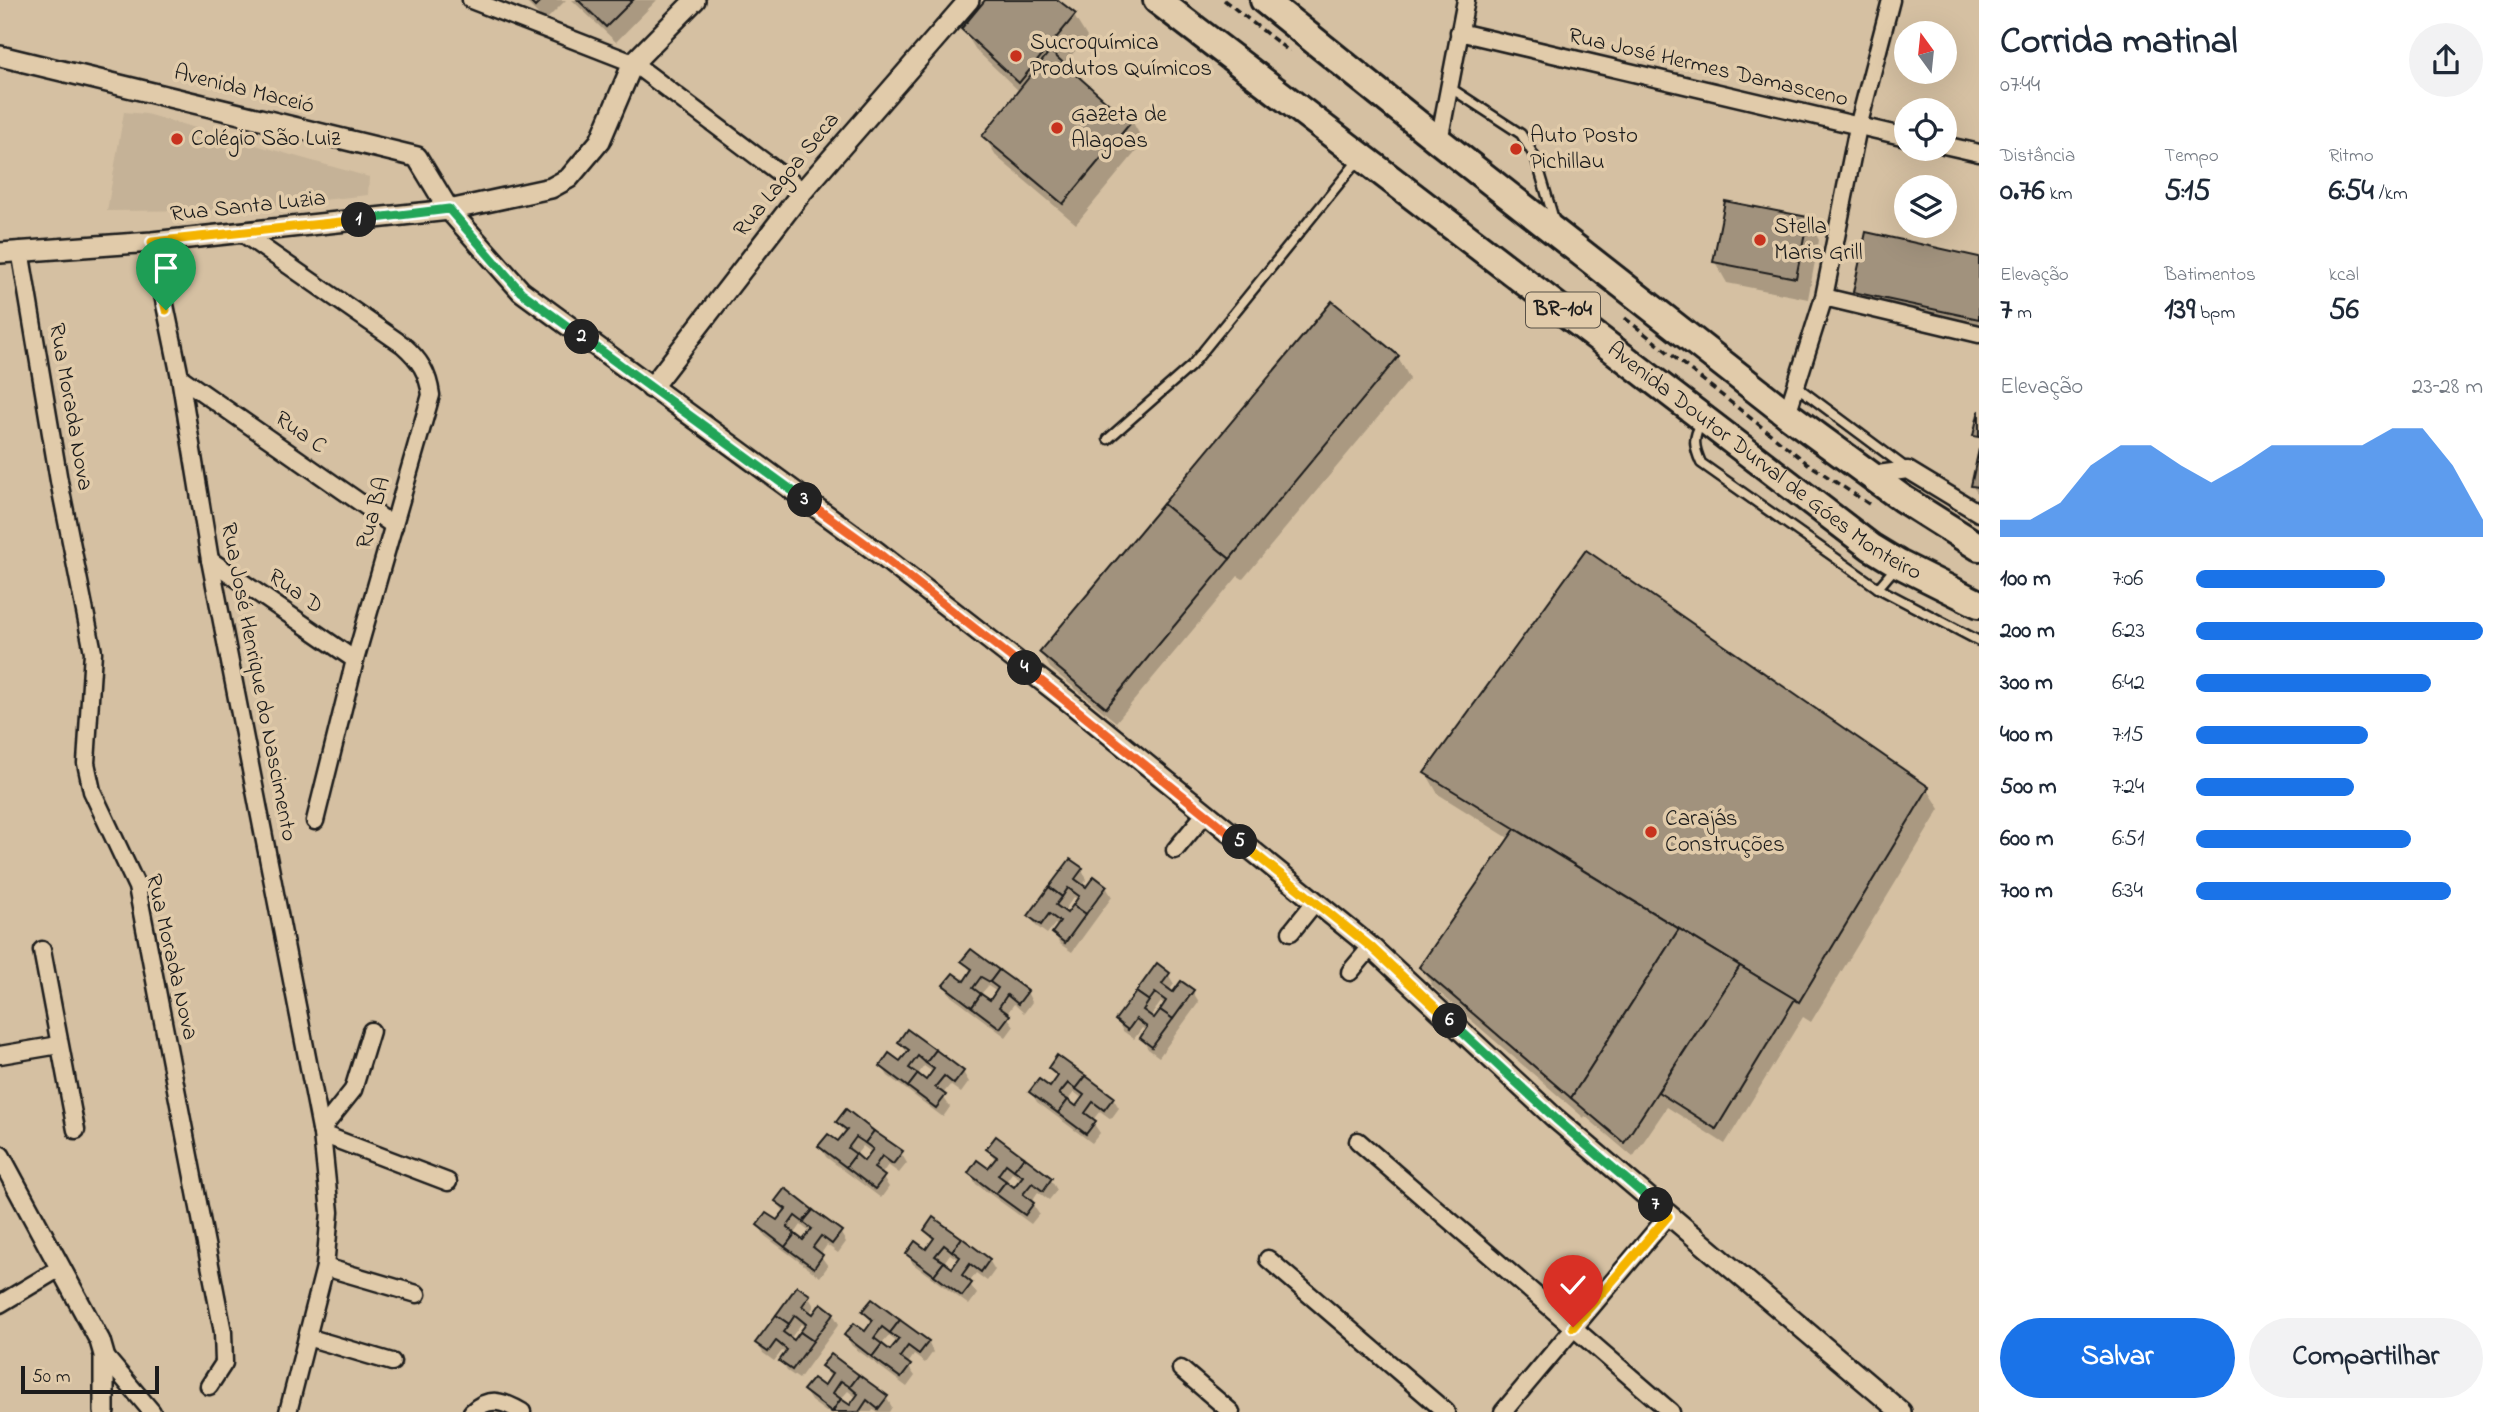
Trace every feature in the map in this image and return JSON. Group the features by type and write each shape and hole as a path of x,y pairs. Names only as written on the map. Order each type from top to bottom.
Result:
{"highway":[{"name":"Avenida Doutor Durval de Góes Monteiro","path":"1157,0 1871,547 1979,604"},
{"name":"BR-104","path":"1264,0 1787,414 1870,475 1979,547"}],"street":[{"path":"471,0 633,63 803,191"},
{"name":"Rua Santa Luzia","path":"0,253 152,242 449,209 551,188 569,178 600,141 633,63 695,0"},
{"name":"Rua Lagoa Seca","path":"651,388 803,191 969,0"},
{"path":"1439,141 1465,0"},
{"path":"1787,414 1824,297 1857,127 1891,0"},
{"name":"Rua José Hermes Damasceno","path":"1459,32 1894,135"},
{"name":"Avenida Maceió","path":"0,56 417,157 449,209 521,292 877,552 1072,704 1371,947 1556,1119 1901,1412"},
{"path":"1957,148 1979,153"},
{"name":"Rua BA","path":"242,233 403,345 418,358 428,378 431,395 355,660 315,821"},
{"name":"Rua José Henrique do Nascimento","path":"152,242 180,377 210,560 321,1132 330,1212 325,1267 288,1412"},
{"name":"Rua Morada Nova","path":"20,250 59,481 93,652 86,763 92,791 137,887 223,1332 225,1363 209,1386"},
{"path":"1824,297 1979,334"},
{"name":"Rua C","path":"180,377 394,526"},
{"path":"1870,475 1908,470 1979,513"},
{"name":"Rua D","path":"210,560 355,660"},
{"path":"1175,850 1205,814"},
{"path":"1291,932 1315,902"},
{"path":"1350,972 1371,947"},
{"path":"42,950 76,1130"},
{"path":"371,1031 352,1090 321,1132 448,1182"},
{"path":"0,1055 59,1045"},
{"path":"1358,1142 1671,1412"},
{"path":"0,1156 100,1341 104,1355 104,1412"},
{"path":"1503,1412 1668,1216"},
{"path":"1268,1259 1446,1412"},
{"path":"325,1267 417,1294"},
{"path":"0,1304 60,1268"},
{"path":"307,1337 392,1362"},
{"path":"104,1355 152,1412"},
{"path":"1181,1369 1231,1412"},
{"path":"472,1412 490,1400 503,1401 522,1412"}],"lane":[{"path":"1448,87 1521,134 1536,159 1559,236"},
{"path":"1108,439 1191,366 1362,156"},
{"path":"1796,386 1908,470"},
{"path":"1703,420 1696,433 1694,447 1701,463 1878,587 1979,641"},
{"path":"1878,587 1899,564"}],"shaded area":[{"name":"Colégio São Luiz","path":"124,112 146,114 369,177 368,195 233,210 107,211"}],"building":[{"path":"528,0 542,0 535,7"},
{"path":"578,0 633,0 606,27"},
{"name":"Sucroquímica Produtos Químicos","path":"985,0 1058,0 1076,14 1019,83 961,29"},
{"name":"Gazeta de Alagoas","path":"1050,51 1118,112 1133,120 1063,204 982,136"},
{"name":"Stella Maris Grill","path":"1725,201 1808,217 1796,278 1713,262"},
{"path":"1866,232 1979,257 1979,319 1853,292"},
{"path":"1332,301 1399,356 1230,559 1163,504"},
{"path":"1979,410 1979,437 1973,436"},
{"path":"1979,449 1979,487 1971,486"},
{"path":"1163,504 1230,559 1106,708 1039,652"},
{"path":"1586,550 1929,787 1799,1002 1424,773"},
{"path":"1515,829 1679,929 1571,1098 1419,967"},
{"path":"1070,859 1083,868 1075,879 1086,887 1094,876 1107,886 1086,914 1073,905 1079,896 1068,888 1062,897 1049,887"},
{"path":"1049,887 1062,897 1056,905 1067,913 1073,905 1086,914 1065,943 1052,933 1060,922 1049,914 1041,925 1028,916"},
{"path":"1679,929 1740,966 1624,1143 1571,1098"},
{"path":"971,949 999,970 990,982 981,977 973,988 981,994 972,1007 943,985 953,973 964,981 972,969 961,961"},
{"path":"1157,963 1170,973 1162,984 1173,992 1181,981 1194,990 1173,1019 1160,1010 1166,1001 1155,993 1149,1001 1136,992"},
{"path":"1740,966 1795,999 1716,1129 1658,1092"},
{"path":"999,970 1028,991 1018,1004 1007,995 999,1007 1010,1015 1000,1028 972,1007 981,994 990,1000 998,988 990,982"},
{"path":"1136,992 1149,1001 1143,1010 1154,1018 1160,1010 1173,1019 1152,1047 1140,1038 1147,1027 1136,1019 1128,1030 1115,1020"},
{"path":"907,1029 936,1050 926,1063 918,1056 909,1068 918,1074 908,1087 880,1066 889,1053 900,1061 909,1050 898,1042"},
{"path":"936,1050 964,1071 954,1084 944,1076 935,1087 946,1095 936,1108 908,1087 918,1074 926,1080 934,1069 926,1063"},
{"path":"1057,1055 1086,1076 1076,1089 1068,1083 1059,1094 1068,1100 1058,1113 1029,1092 1039,1079 1050,1087 1058,1076 1048,1068"},
{"path":"1086,1076 1114,1097 1104,1110 1093,1102 1085,1113 1096,1121 1086,1134 1058,1113 1068,1100 1076,1106 1084,1095 1076,1089"},
{"path":"846,1109 874,1131 865,1143 856,1137 848,1148 856,1154 846,1167 818,1146 828,1134 838,1141 847,1130 836,1122"},
{"path":"874,1131 903,1151 893,1164 882,1156 874,1168 885,1176 875,1189 846,1167 856,1154 864,1161 873,1149 865,1143"},
{"path":"996,1136 1024,1157 1014,1170 1006,1164 998,1175 1006,1181 996,1194 968,1173 977,1160 988,1168 997,1157 986,1149"},
{"path":"1024,1157 1052,1178 1043,1191 1032,1183 1023,1194 1034,1203 1025,1215 996,1194 1006,1181 1014,1187 1023,1176 1014,1170"},
{"path":"785,1188 813,1210 803,1222 795,1216 787,1227 795,1234 785,1247 757,1225 766,1213 777,1220 786,1209 775,1201"},
{"path":"813,1210 842,1231 832,1244 821,1236 813,1247 823,1255 814,1268 785,1247 795,1234 803,1240 812,1229 803,1222"},
{"path":"933,1217 962,1238 952,1251 944,1245 935,1256 944,1262 934,1275 906,1254 915,1241 926,1249 934,1238 924,1230"},
{"path":"962,1238 990,1259 981,1272 970,1264 962,1275 972,1283 962,1296 934,1275 944,1262 952,1268 960,1257 952,1251"},
{"path":"797,1286 810,1295 802,1306 813,1314 821,1303 834,1313 813,1341 800,1332 806,1324 795,1315 789,1324 776,1315"},
{"path":"872,1299 900,1320 890,1333 882,1327 874,1338 882,1344 872,1357 844,1335 854,1323 865,1331 873,1320 862,1311"},
{"path":"776,1315 789,1324 783,1332 794,1340 800,1332 813,1341 792,1370 779,1361 787,1350 776,1341 768,1352 755,1343"},
{"path":"900,1320 929,1341 919,1354 908,1346 900,1357 911,1365 901,1378 872,1357 882,1344 890,1350 899,1339 890,1333"},
{"path":"831,1354 859,1375 850,1387 841,1381 833,1393 841,1399 832,1412 803,1390 813,1378 824,1386 832,1374 821,1366"},
{"path":"859,1375 888,1396 878,1409 867,1400 859,1412 832,1412 841,1399 850,1405 858,1394 850,1387"}],"place":[{"name":"Sucroquímica Produtos Químicos","path":"1016,56"},
{"name":"Gazeta de Alagoas","path":"1057,128"},
{"name":"Colégio São Luiz","path":"177,139"},
{"name":"Auto Posto Pichillau","path":"1516,149"},
{"name":"Stella Maris Grill","path":"1760,240"},
{"name":"Carajás Construções","path":"1651,832"}],"route":[{"path":"166,310 152,242 449,209 521,292 877,552 1072,704 1371,947 1556,1119 1668,1216 1573,1327"}]}
